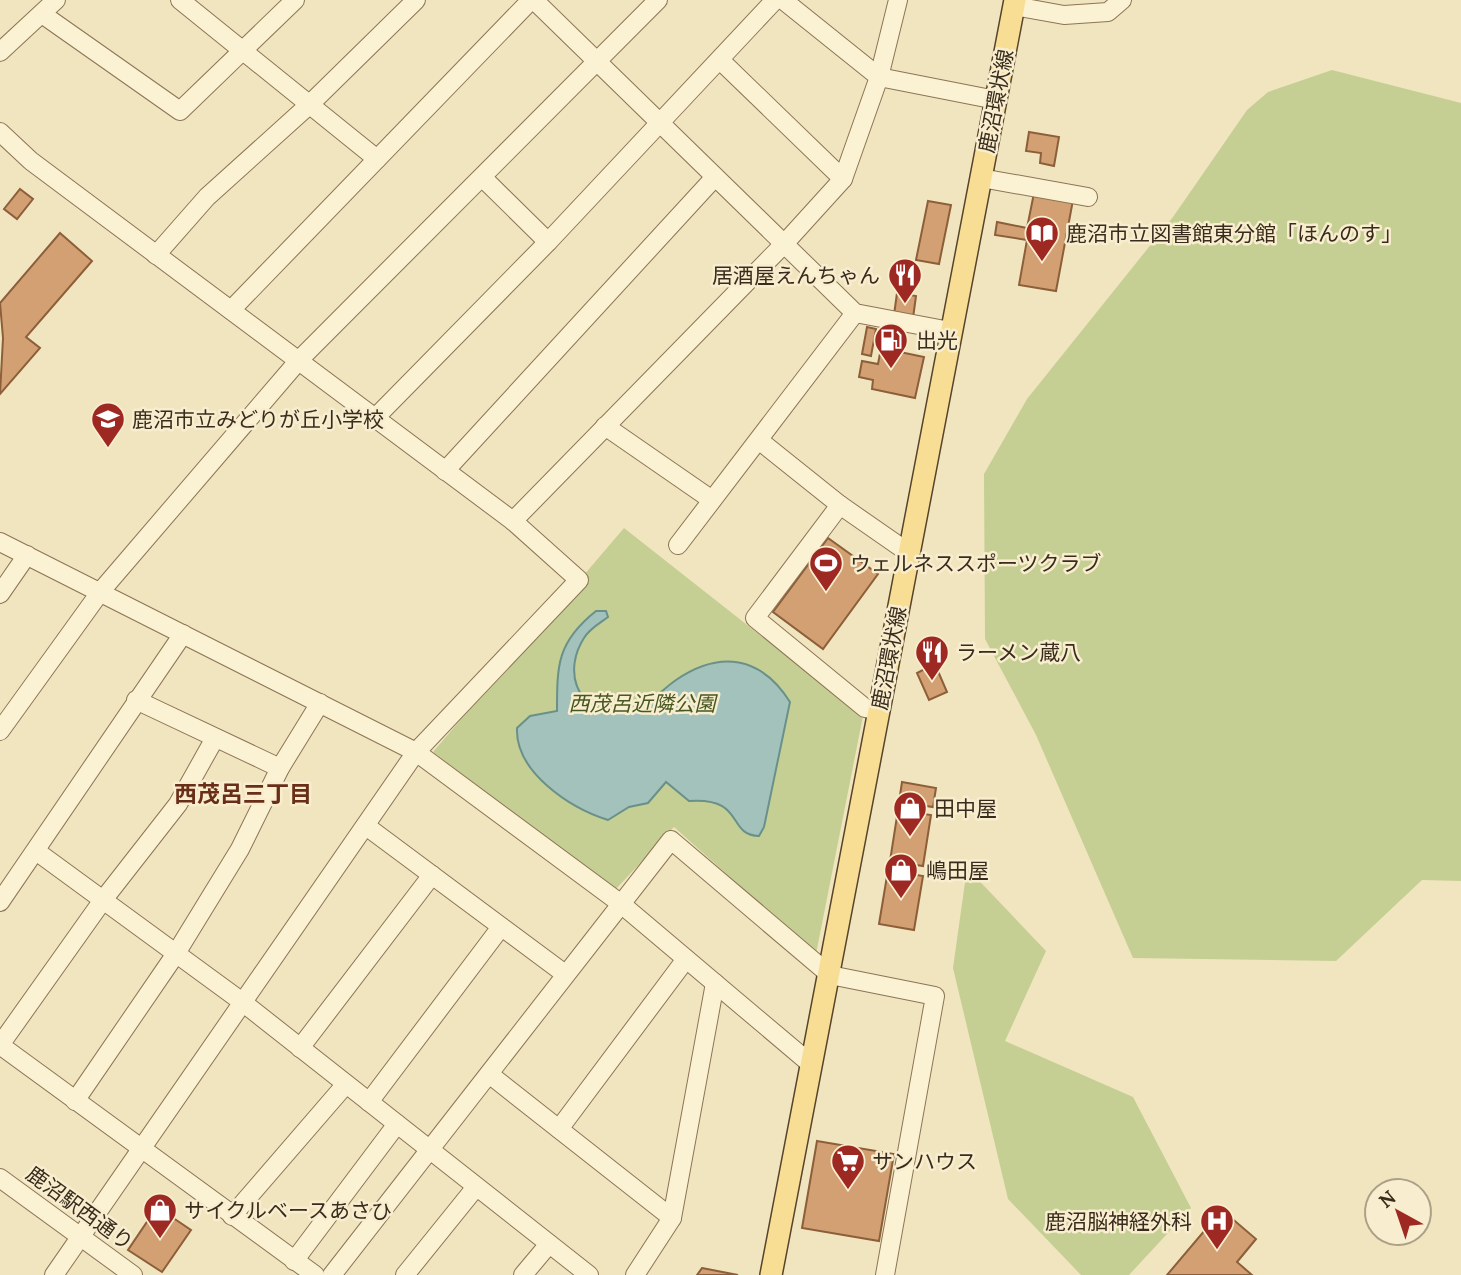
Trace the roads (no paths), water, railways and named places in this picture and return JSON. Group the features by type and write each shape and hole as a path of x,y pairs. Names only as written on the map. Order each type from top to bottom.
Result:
{"main road":[{"name":"鹿沼環状線","path":"771,1275 1014,3"}],"street":[{"path":"0,52 56,0"},
{"path":"180,0 377,159"},
{"path":"42,14 180,111 295,0"},
{"path":"156,255 207,197 309,105 416,0"},
{"path":"230,310 533,0 856,313 950,331"},
{"path":"0,731 101,591 300,359 658,0"},
{"path":"375,418 548,242 775,0"},
{"path":"783,0 879,76 996,100"},
{"path":"513,521 785,244 843,179 879,76 898,0"},
{"path":"1014,3 1064,15 1108,12 1122,0"},
{"path":"720,60 843,179"},
{"path":"0,132 31,161 300,359 513,521 579,580 416,752 54,1275"},
{"path":"445,471 715,177"},
{"path":"483,178 548,242"},
{"path":"981,178 1088,197"},
{"path":"678,545 856,313"},
{"path":"605,426 712,500"},
{"path":"760,441 840,505 909,553"},
{"path":"840,505 755,618 865,708 880,710"},
{"path":"0,542 416,752 620,903 813,1065"},
{"path":"0,594 27,555"},
{"path":"0,902 183,634"},
{"path":"136,700 280,768"},
{"path":"75,1101 175,955 240,849 280,768 320,703"},
{"path":"215,738 178,804 103,900 0,1045 315,1275"},
{"path":"366,826 565,974"},
{"path":"332,1275 671,840 830,975 935,996 885,1275"},
{"path":"36,852 241,1002 589,1275"},
{"path":"300,1048 432,875"},
{"path":"369,1102 501,927"},
{"path":"559,1129 686,959"},
{"path":"635,1275 672,1218 701,1073 715,983"},
{"path":"489,1074 672,1218"},
{"path":"232,1216 346,1084"},
{"path":"294,1261 397,1124"},
{"name":"鹿沼駅西通り","path":"0,1178 133,1275"},
{"path":"405,1275 476,1186"},
{"path":"523,1275 549,1244"}],"water":[{"path":"596,611 606,611 608,617 584,638 578,650 574,675 582,696 602,710 617,712 635,709 649,702 692,670 724,662 739,662 753,667 779,687 790,702 764,827 759,836 742,830 727,810 719,805 707,801 689,801 666,782 648,803 629,807 608,820 577,807 535,773 519,744 517,728 530,716 557,711 562,655 573,633"}],"place":[{"name":"鹿沼市立図書館東分館「ほんのす」","path":"1042,263"},
{"name":"居酒屋えんちゃん","path":"905,305"},
{"name":"出光","path":"891,370"},
{"name":"鹿沼市立みどりが丘小学校","path":"108,449"},
{"name":"ウェルネススポーツクラブ","path":"826,593"},
{"name":"ラーメン蔵八","path":"932,682"},
{"name":"田中屋","path":"910,838"},
{"name":"嶋田屋","path":"901,900"},
{"name":"サンハウス","path":"848,1191"},
{"name":"サイクルベースあさひ","path":"160,1240"},
{"name":"鹿沼脳神経外科","path":"1217,1251"}],"district":[{"name":"西茂呂三丁目","path":"243,793"}],"park label":[{"name":"西茂呂近隣公園","path":"642,703"}]}
